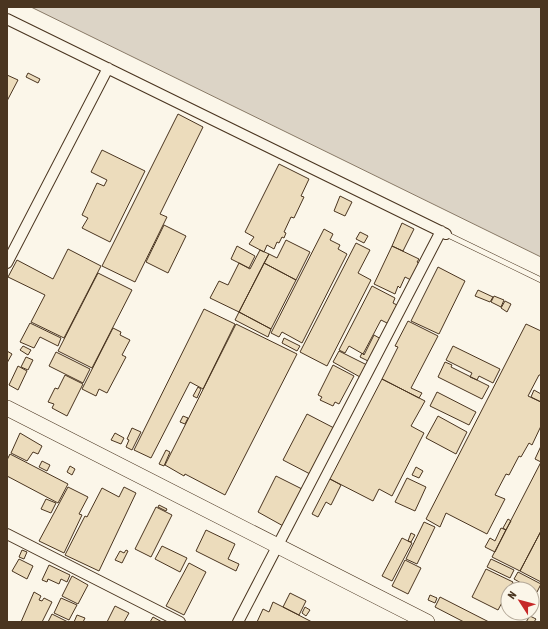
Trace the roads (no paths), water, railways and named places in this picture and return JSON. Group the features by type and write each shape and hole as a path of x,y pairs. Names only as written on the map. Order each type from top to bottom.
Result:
{"street":[{"path":"7,18 444,233 277,545 238,622"},
{"path":"7,263 108,68"},
{"path":"7,408 427,622"},
{"path":"7,534 179,622"}],"lane":[{"path":"444,233 541,280"}]}
